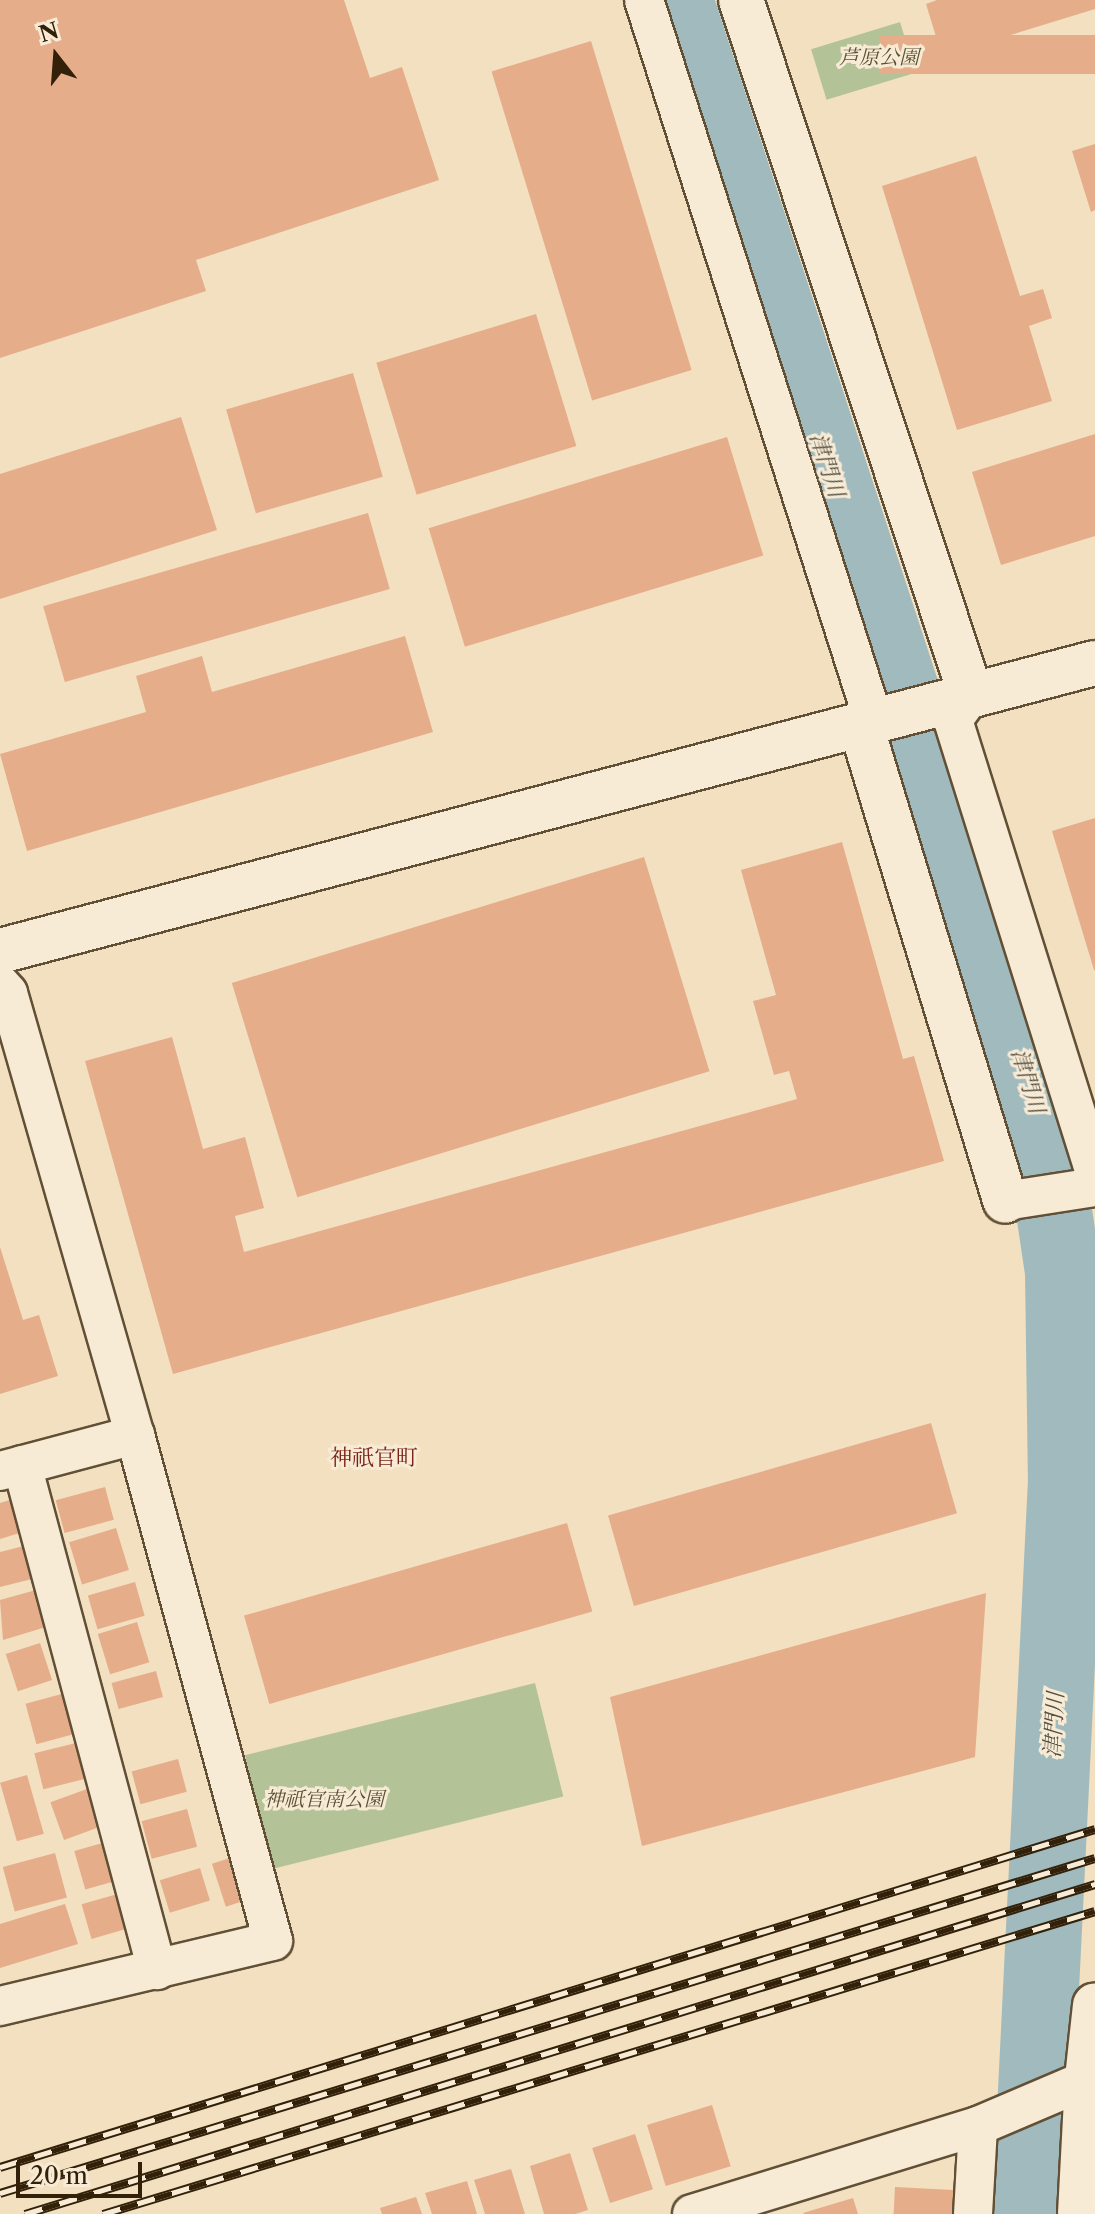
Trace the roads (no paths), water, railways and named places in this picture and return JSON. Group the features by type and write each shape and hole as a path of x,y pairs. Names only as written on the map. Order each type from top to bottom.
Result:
{"street":[{"path":"644,0 874,722 1005,1201 1095,1187"},
{"path":"741,0 954,699 953,720 1095,1172"},
{"path":"0,951 1095,663"},
{"path":"0,984 8,993 135,1435 273,1941 0,2006"},
{"path":"135,1435 11,1468 157,1970"},
{"path":"1080,2214 1082,2081 1095,2005"},
{"path":"692,2214 985,2123 1082,2081"},
{"path":"973,2214 985,2123"}],"waterway":[{"name":"津門川","path":"675,0 1039,1111 1063,1272 1066,1480 1030,2214"}],"railway":[{"path":"0,2167 1095,1829"},
{"path":"0,2193 1095,1858"},
{"path":"25,2214 1095,1884"},
{"path":"103,2214 1095,1911"}],"district":[{"name":"神祇官町","path":"374,1458"}],"park label":[{"name":"芦原公園","path":"879,57"},
{"name":"神祇官南公園","path":"324,1799"}]}
